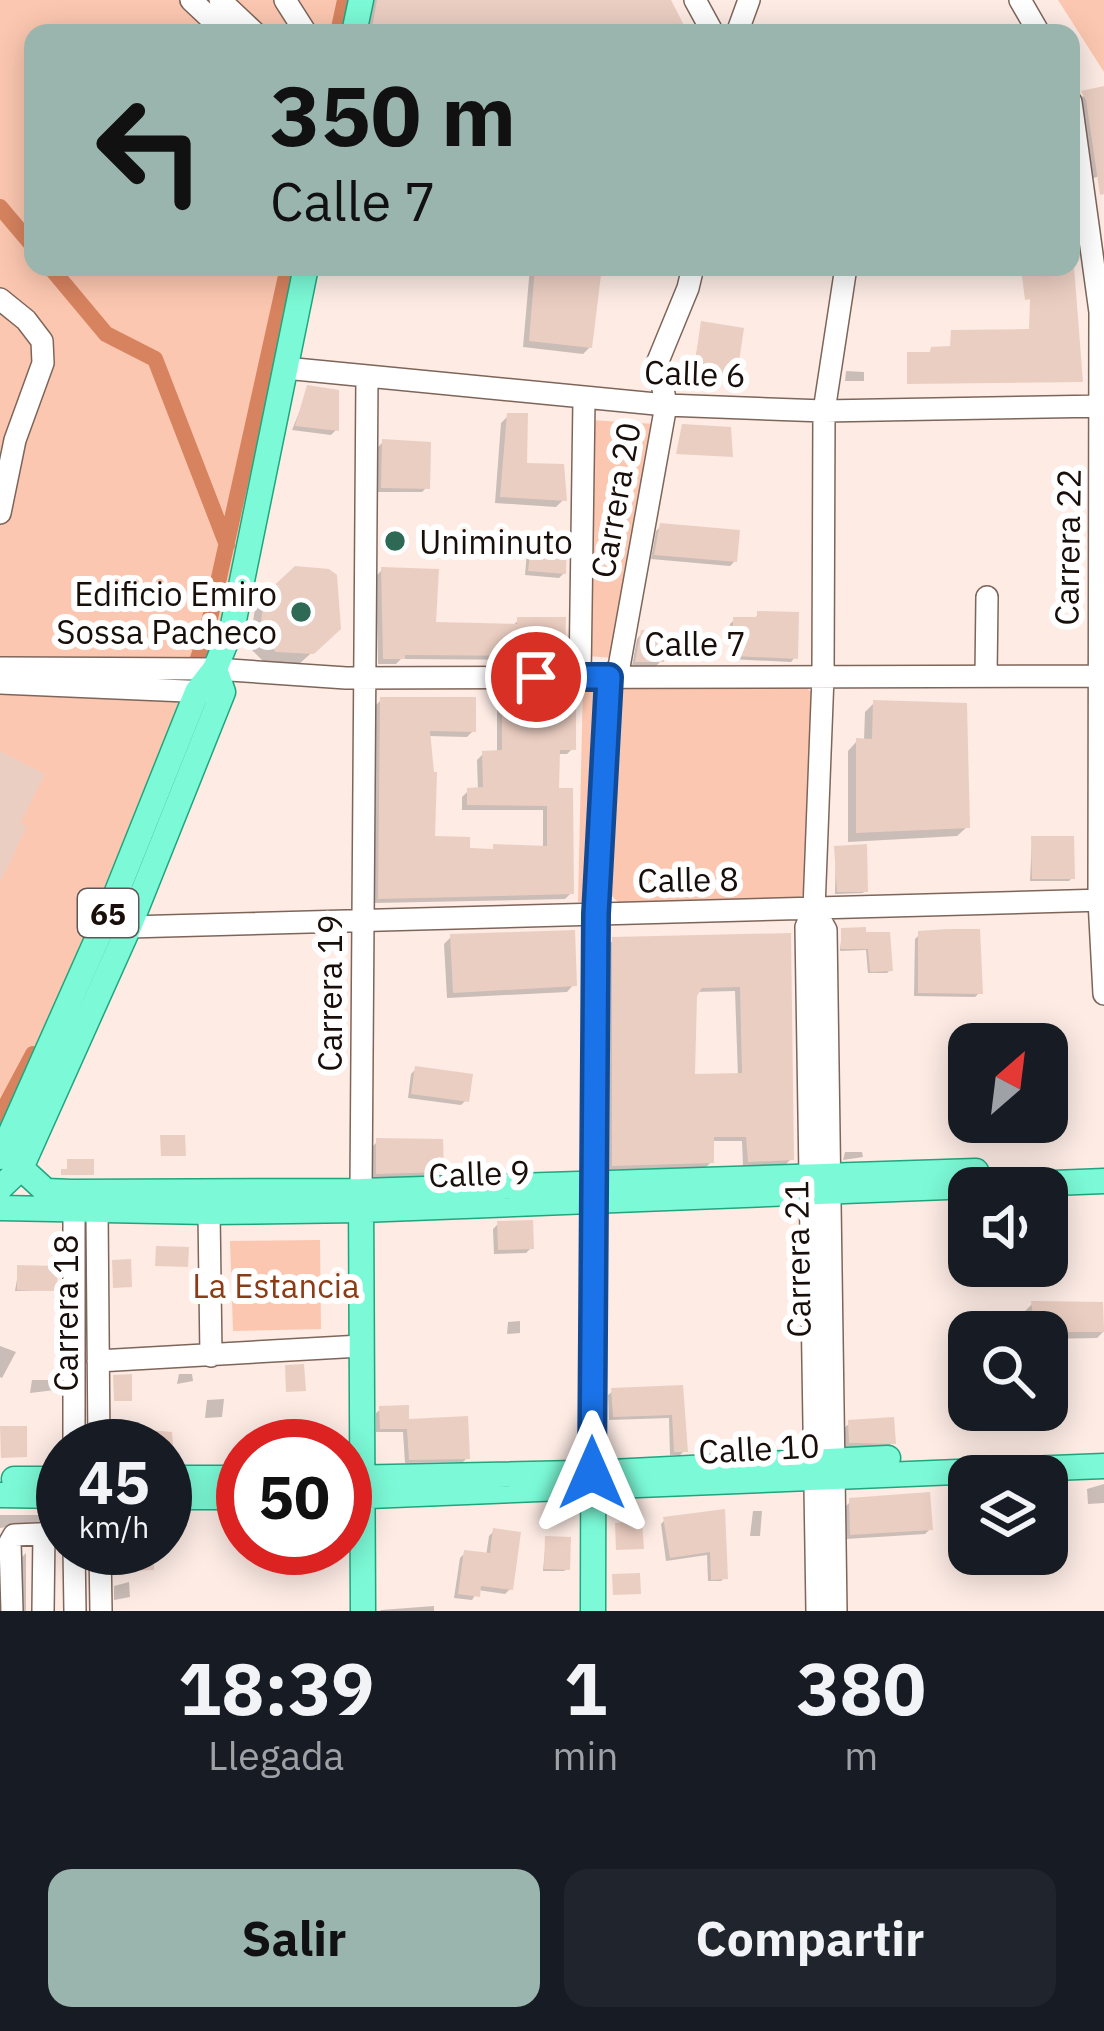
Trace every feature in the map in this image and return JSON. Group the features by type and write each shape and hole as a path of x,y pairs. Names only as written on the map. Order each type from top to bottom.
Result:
{"main road":[{"name":"65","path":"0,1187 118,923 217,677 233,626 304,276"},
{"name":"65","path":"118,923 197,692 217,677"},
{"name":"Calle 9","path":"11,1162 46,1191 81,1205 209,1212 361,1201 820,1185 1104,1181"},
{"name":"Calle 9","path":"820,1185 1104,1166"},
{"name":"Calle 9","path":"5,1215 228,1191 361,1201"},
{"name":"Carrera 20","path":"593,1611 594,1193"},
{"name":"Carrera 19","path":"358,1419 361,1201"},
{"name":"Calle 10","path":"372,1487 593,1481 1104,1451"},
{"name":"Calle 10","path":"826,1469 1104,1466"},
{"path":"0,1479 36,1479"},
{"path":"0,1495 36,1496"},
{"name":"Carrera 19","path":"360,1575 363,1611"}],"street":[{"path":"191,0 216,24"},
{"path":"220,0 245,24"},
{"name":"Carrera 22","path":"1080,167 1100,312 1103,406 1104,994"},
{"name":"Carrera 20","path":"594,1193 596,914 609,677 619,667 666,405 658,362 690,276"},
{"name":"Carrera 21","path":"836,1611 826,1469 820,1185 826,930 814,909 823,676 824,411 845,276"},
{"path":"0,299 42,341 43,363 4,467 0,513"},
{"name":"Calle 6","path":"285,368 666,405 824,411 1103,406"},
{"name":"Carrera 19","path":"361,1201 367,376"},
{"path":"580,677 584,400"},
{"path":"986,676 987,597"},
{"name":"Calle 7","path":"0,668 159,669 217,677 1101,676"},
{"path":"0,683 197,692"},
{"name":"Calle 8","path":"118,923 1101,900"},
{"path":"212,1356 209,1212 228,1191"},
{"name":"Carrera 18","path":"81,1205 98,1361 99,1419"},
{"name":"Carrera 18","path":"75,1419 81,1205"},
{"path":"98,1361 362,1346"},
{"name":"Carrera 21","path":"817,1611 826,1469"},
{"path":"12,1611 10,1542 21,1533 36,1533"},
{"path":"43,1611 48,1575"},
{"path":"74,1575 75,1611"},
{"path":"100,1575 101,1611"}],"green space":[{"path":"0,0 370,0 365,24 24,24 24,276 315,276 218,695 0,1205"},
{"path":"1058,0 1104,0 1104,72 1080,34 1080,24 1073,24"},
{"path":"590,420 657,424 615,658 586,656"},
{"path":"626,683 803,684 813,694 805,892 799,899 622,906 609,893 616,694"},
{"path":"583,685 597,688 587,901 578,902"},
{"name":"La Estancia","path":"320,1240 321,1329 233,1331 230,1241"}],"building":[{"path":"377,0 671,0 683,24 373,24"},
{"path":"1104,86 1104,194 1100,195 1081,91"},
{"path":"534,276 601,276 592,348 529,341"},
{"path":"1022,276 1075,276 1083,382 907,384 907,352 950,346 951,330 1029,329 1030,299 1025,300"},
{"path":"701,321 744,328 736,382 693,375"},
{"path":"307,385 339,390 339,431 295,426"},
{"path":"507,413 528,413 527,463 564,464 567,501 500,497"},
{"path":"682,424 731,427 733,457 676,454"},
{"path":"382,439 431,442 430,489 381,488"},
{"path":"660,523 740,530 737,562 654,555"},
{"path":"531,544 567,544 566,574 528,571"},
{"name":"Edificio Emiro Sossa Pacheco","path":"295,566 329,569 337,575 341,629 314,654 276,652 259,635 265,594"},
{"path":"381,567 439,569 436,622 517,624 517,617 566,617 565,656 405,655 405,659 383,659"},
{"path":"757,611 799,612 798,659 733,656 733,617 757,617"},
{"path":"641,630 664,631 664,662 635,662"},
{"path":"380,697 476,697 476,732 430,731 437,772 435,836 470,837 470,848 493,849 493,844 547,846 547,806 467,805 467,788 483,787 482,751 502,750 502,698 576,698 576,750 560,750 559,788 573,788 574,894 378,899"},
{"path":"873,700 967,703 970,828 856,833 856,738 872,739"},
{"path":"0,751 45,774 20,823 27,826 0,883"},
{"path":"1031,836 1074,836 1075,879 1032,879"},
{"path":"867,844 868,892 837,892 834,846"},
{"path":"866,927 866,932 890,932 893,971 870,972 868,949 841,949 841,928"},
{"path":"980,929 983,994 918,993 918,931"},
{"path":"575,930 577,986 453,993 450,934"},
{"path":"791,933 794,1160 748,1162 746,1137 714,1137 714,1163 612,1166 612,937","holes":["740,987 742,1073 695,1074 697,996 702,988"]},
{"path":"415,1066 473,1074 469,1102 411,1094"},
{"path":"160,1135 185,1135 186,1156 161,1156"},
{"path":"376,1138 443,1139 444,1172 376,1174"},
{"path":"67,1159 94,1159 94,1175 61,1175"},
{"path":"533,1220 534,1249 498,1250 497,1221"},
{"path":"156,1246 189,1247 188,1267 155,1266"},
{"path":"131,1259 132,1287 113,1288 112,1260"},
{"path":"17,1265 58,1266 57,1291 17,1290"},
{"path":"1031,1301 1103,1302 1104,1332 1068,1332 1068,1311 1032,1311"},
{"path":"304,1364 306,1391 286,1392 285,1365"},
{"path":"132,1374 132,1401 114,1401 113,1375"},
{"path":"683,1385 688,1452 674,1452 672,1415 613,1417 611,1388"},
{"path":"409,1405 409,1419 468,1416 470,1459 409,1460 407,1429 380,1429 379,1406"},
{"path":"894,1417 896,1444 849,1443 848,1420"},
{"path":"0,1426 27,1426 27,1457 1,1458"},
{"path":"930,1492 933,1530 850,1535 849,1498"},
{"path":"725,1509 728,1579 711,1580 710,1552 670,1558 663,1517"},
{"path":"642,1521 644,1549 616,1550 615,1523"},
{"path":"493,1528 521,1532 513,1590 481,1586 480,1597 458,1594 464,1550 490,1553"},
{"path":"545,1536 571,1537 570,1570 544,1569"},
{"path":"640,1573 641,1594 613,1595 612,1574"}],"waterway":[{"path":"340,24 345,0"},
{"path":"0,207 24,235"},
{"path":"58,276 106,334 155,359 227,545"},
{"path":"192,676 207,632 286,276"},
{"path":"0,1116 33,1054"}],"place":[{"name":"Uniminuto","path":"395,541"},
{"name":"Edificio Emiro Sossa Pacheco","path":"301,612"}],"route":[{"path":"536,677 609,677 596,914 592,1473"}]}
